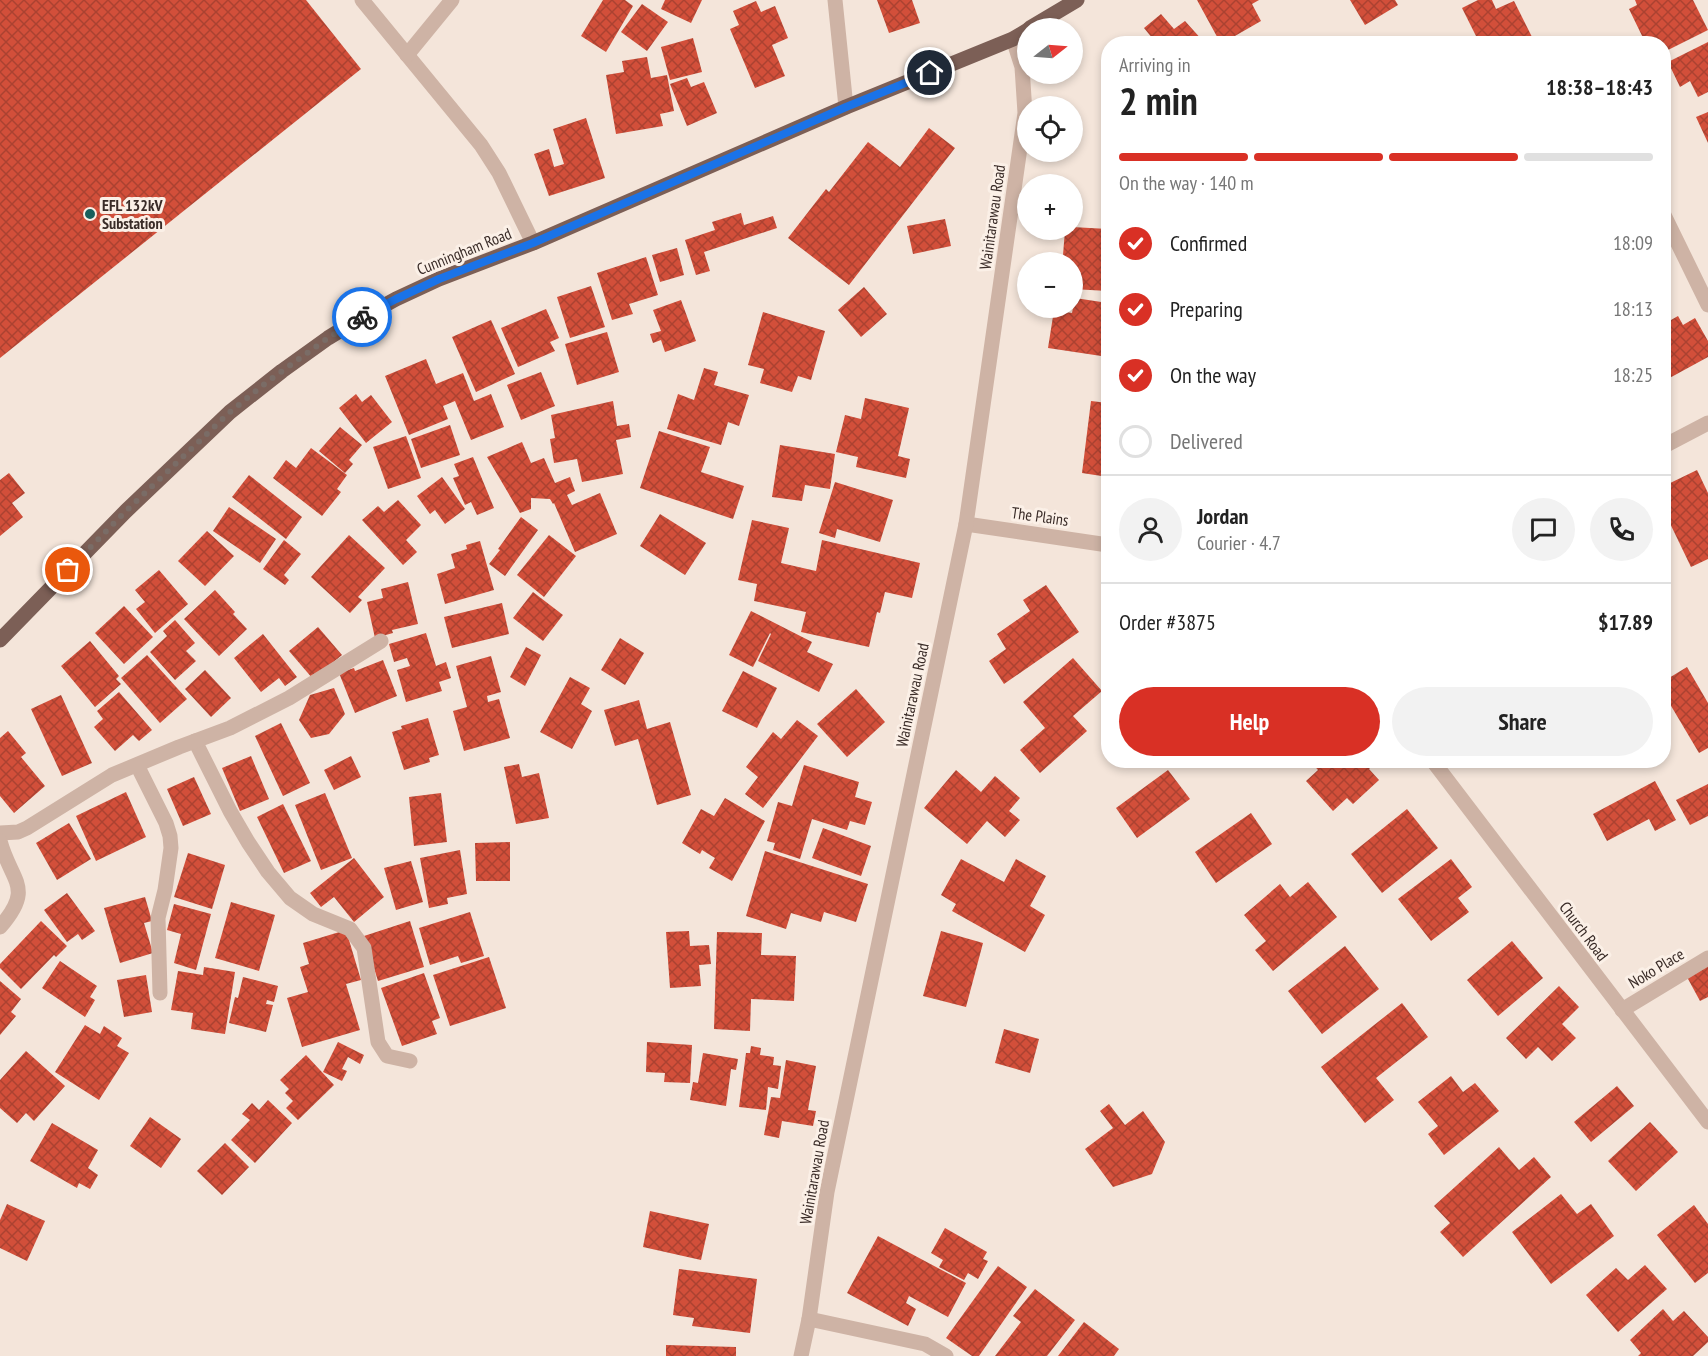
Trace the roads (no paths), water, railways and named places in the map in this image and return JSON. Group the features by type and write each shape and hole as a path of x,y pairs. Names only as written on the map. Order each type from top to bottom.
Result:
{"main road":[{"name":"Cunningham Road","path":"1047,18 1077,0"},
{"name":"Cunningham Road","path":"0,640 126,511 230,412 328,338 396,299 439,279 533,243 846,107 1017,36"}],"street":[{"path":"362,0 481,145 499,173 533,243"},
{"path":"407,55 452,0"},
{"path":"835,0 846,107"},
{"name":"Wainitarawau Road","path":"801,1356 809,1319 829,1181 966,524 1025,113 1022,68 1013,39"},
{"path":"1671,229 1708,305"},
{"path":"1671,442 1708,423"},
{"name":"The Plains","path":"966,524 1101,544"},
{"path":"0,833 18,832 27,828 112,775 230,728 290,698 381,641"},
{"path":"195,741 230,811 268,872 290,898 313,914 350,929 364,948 378,1042 387,1056 410,1061"},
{"path":"137,765 166,823 170,836 171,849 158,918 160,993"},
{"name":"Church Road","path":"1438,768 1708,1122"},
{"path":"0,841 15,877 18,897 15,908 0,927"},
{"name":"Noko Place","path":"1622,1010 1708,958"},
{"path":"809,1319 925,1344 946,1356"}],"place":[{"name":"EFL 132kV Substation","path":"90,214"}]}
